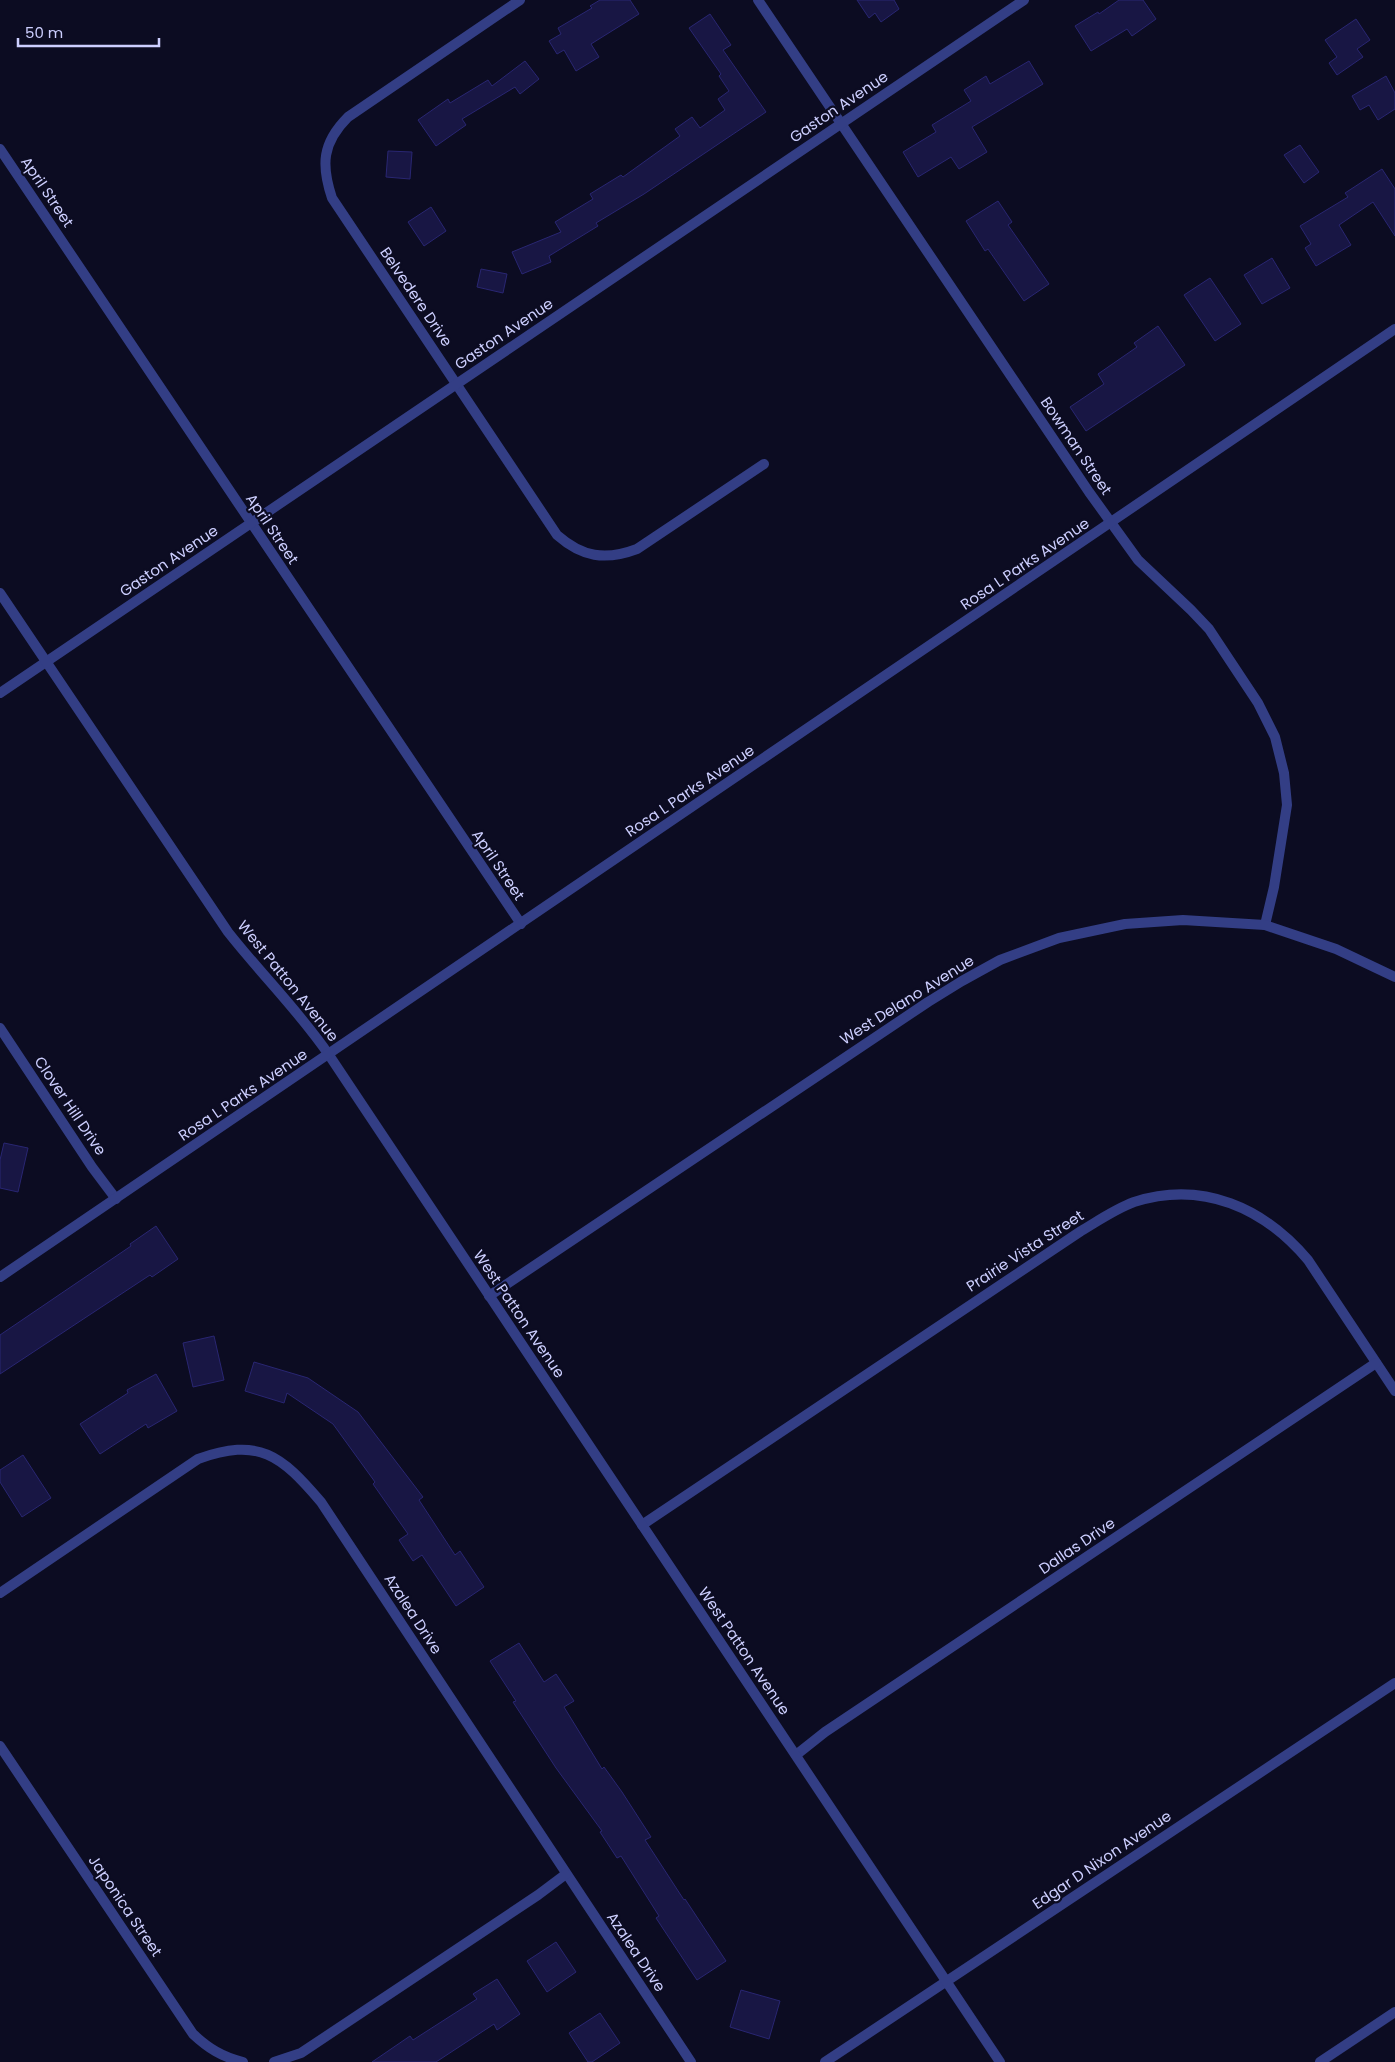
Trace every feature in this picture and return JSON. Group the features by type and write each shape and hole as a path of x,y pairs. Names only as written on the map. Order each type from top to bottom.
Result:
{"street":[{"name":"Belvedere Drive","path":"520,0 348,117 336,129 328,145 324,162 325,177 332,198 557,535 570,546 584,553 603,557 622,555 637,549 764,464"},
{"name":"Bowman Street","path":"758,0 1088,492 1138,560 1209,629 1258,703 1274,737 1284,772 1287,805 1274,887 1265,925"},
{"name":"Gaston Avenue","path":"0,693 1024,0"},
{"name":"April Street","path":"0,149 250,524 521,924"},
{"name":"Rosa L Parks Avenue","path":"0,1277 1395,329"},
{"name":"West Patton Avenue","path":"0,593 228,932 249,959 309,1026 329,1055 1000,2062"},
{"name":"West Delano Avenue","path":"489,1296 962,980 1000,960 1060,938 1125,924 1183,920 1265,925 1336,948 1395,977"},
{"name":"Clover Hill Drive","path":"0,1028 92,1167 116,1199"},
{"name":"Prairie Vista Street","path":"642,1525 1080,1231 1118,1209 1135,1202 1163,1196 1198,1196 1238,1205 1269,1222 1292,1241 1308,1260 1395,1391"},
{"name":"Dallas Drive","path":"796,1755 824,1732 1376,1363"},
{"name":"Azalea Drive","path":"0,1593 198,1459 220,1451 241,1448 263,1452 283,1464 303,1480 321,1502 691,2062"},
{"name":"Edgar D Nixon Avenue","path":"825,2062 1395,1683"},
{"name":"Japonica Street","path":"0,1746 189,2029 204,2045 216,2053 243,2062"},
{"path":"274,2062 301,2053 538,1895 566,1874"},
{"path":"1320,2062 1395,2012"}],"building":[{"path":"600,0 630,0 639,14 591,44 599,57 576,71 564,50 557,54 549,41 561,34 558,28 592,8 590,6"},
{"path":"857,0 894,0 899,9 881,22 875,13 869,18"},
{"path":"1119,0 1143,0 1156,19 1132,36 1127,29 1091,51 1075,26 1098,12 1099,14"},
{"path":"710,14 731,45 723,50 766,112 644,194 596,223 598,226 549,256 551,262 522,274 512,252 561,232 555,222 593,199 590,194 621,175 623,177 680,136 675,129 692,117 700,128 725,110 718,99 729,91 719,76 721,74 689,28"},
{"path":"1356,19 1370,40 1357,49 1363,57 1337,75 1329,63 1337,57 1325,40"},
{"path":"525,61 539,79 520,94 515,87 462,119 466,125 436,146 418,120 448,99 450,103 488,80 492,86"},
{"path":"1029,61 1043,84 972,127 987,152 959,169 951,157 918,177 903,152 936,132 932,125 971,101 964,90 986,76 990,84"},
{"path":"1386,76 1395,93 1395,109 1378,120 1369,105 1360,110 1352,96"},
{"path":"1300,145 1319,172 1304,183 1284,155"},
{"path":"388,151 412,152 410,179 386,177"},
{"path":"1382,169 1395,189 1395,236 1373,202 1339,225 1351,245 1316,266 1305,248 1311,244 1300,226 1348,197 1345,193"},
{"path":"998,201 1012,222 1008,225 1049,284 1024,301 988,249 985,251 966,221"},
{"path":"431,207 446,231 424,246 408,222"},
{"path":"1272,258 1290,288 1262,304 1244,275"},
{"path":"481,269 507,274 503,293 477,287"},
{"path":"1210,278 1241,324 1215,341 1184,295"},
{"path":"1158,326 1185,365 1086,431 1070,407 1104,384 1098,374 1137,347 1134,343"},
{"path":"4,1143 28,1148 18,1192 0,1188 0,1160"},
{"path":"156,1226 178,1259 152,1277 150,1275 0,1374 0,1335 131,1246 130,1244"},
{"path":"214,1336 224,1380 193,1387 183,1343"},
{"path":"254,1362 308,1378 358,1412 423,1497 419,1500 455,1555 460,1551 484,1587 456,1606 422,1555 413,1561 399,1540 408,1534 373,1484 375,1482 333,1424 287,1393 284,1403 245,1391"},
{"path":"156,1374 177,1411 148,1428 146,1424 100,1454 80,1424 128,1393 127,1390"},
{"path":"23,1455 51,1498 22,1517 0,1482 0,1470"},
{"path":"519,1643 544,1682 556,1674 574,1701 564,1707 602,1769 604,1767 651,1837 645,1840 726,1961 697,1980 656,1918 659,1916 621,1856 617,1858 600,1832 602,1831 556,1768 513,1702 516,1701 490,1661"},
{"path":"556,1942 576,1972 547,1992 527,1961"},
{"path":"497,1979 520,2014 497,2030 494,2024 436,2062 372,2062 410,2036 413,2040 477,1999 473,1994"},
{"path":"741,1990 780,2001 769,2039 730,2027"},
{"path":"600,2013 620,2043 592,2062 588,2062 569,2033"}]}
